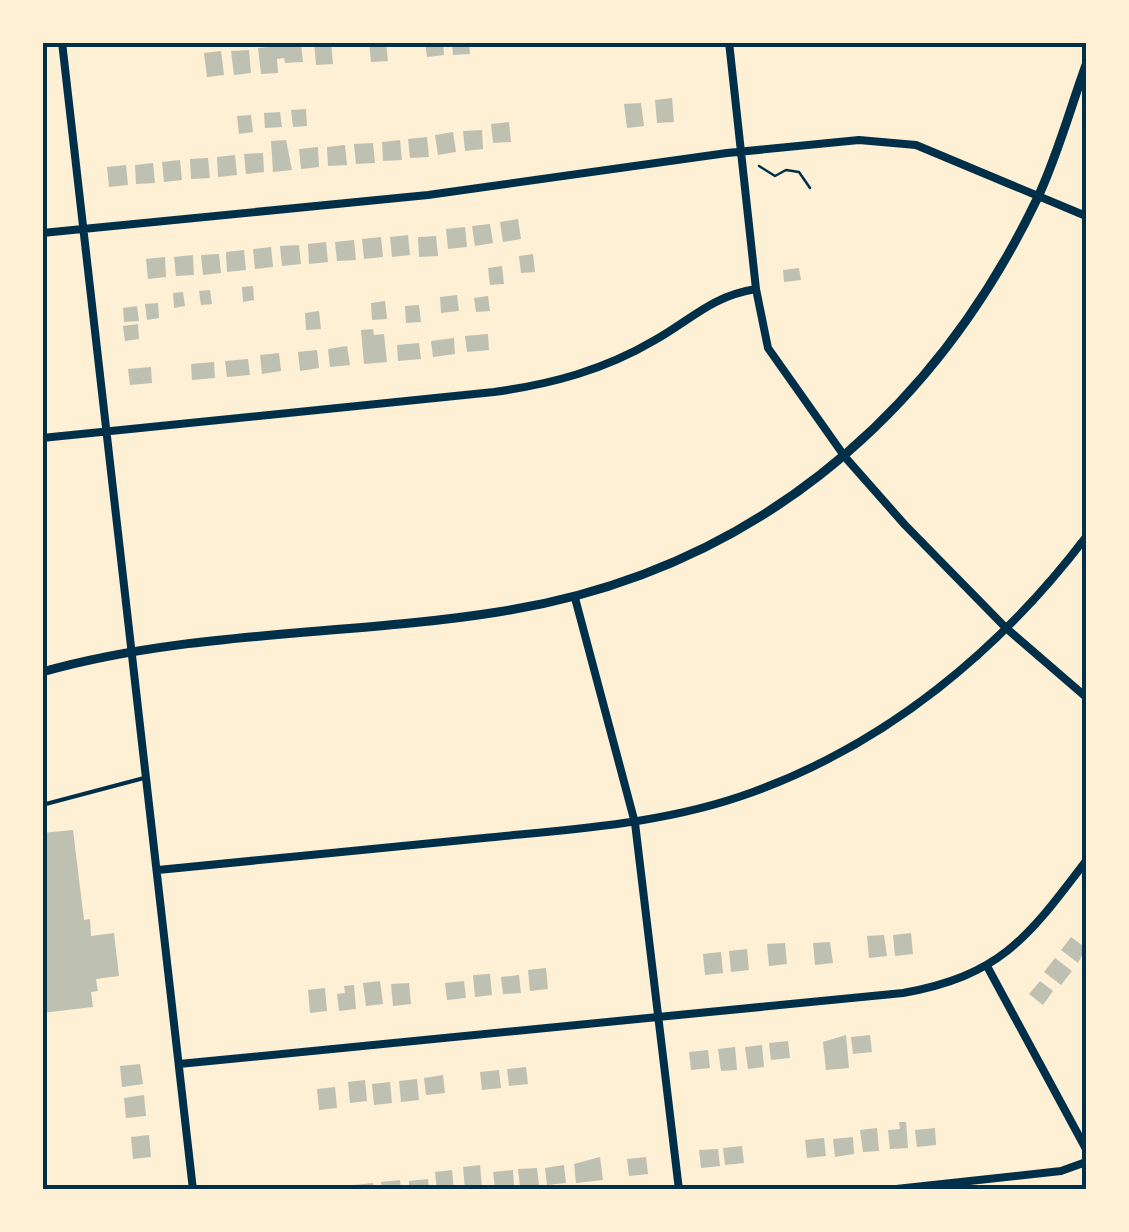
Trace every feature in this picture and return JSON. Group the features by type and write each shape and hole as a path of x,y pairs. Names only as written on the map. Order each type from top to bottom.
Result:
{"street":[{"path":"62,42 193,1190"},
{"path":"729,42 756,289 768,348 845,457 1006,628 1086,696"},
{"path":"42,672 131,649 438,620 576,598 694,552 762,517 845,457 944,355 994,278 1038,196 1086,64"},
{"path":"42,233 428,195 742,152 896,140 1086,216"},
{"path":"42,438 494,392 566,380 657,339 726,294 756,289"},
{"path":"158,870 635,823 750,794 864,739 945,685 1006,628 1086,537"},
{"path":"576,598 635,823 679,1190"},
{"path":"179,1064 904,993 947,985 988,968 1026,934 1086,861"},
{"path":"988,968 1086,1149"},
{"path":"887,1190 1061,1170 1086,1162"}],"lane":[{"path":"42,805 122,780 147,777"}],"path":[{"path":"758,166 775,176 786,170 799,172 810,188"}],"building":[{"path":"314,42 331,42 333,64 316,65"},
{"path":"369,42 386,42 388,61 371,62"},
{"path":"425,42 443,42 444,55 427,57"},
{"path":"452,42 469,42 470,54 453,55"},
{"path":"301,44 303,62 285,63 284,58 277,59 278,73 261,74 258,48"},
{"path":"249,50 251,73 234,75 231,51"},
{"path":"221,51 224,75 207,77 204,53"},
{"path":"672,98 674,122 657,123 655,100"},
{"path":"641,103 644,126 627,128 624,104"},
{"path":"306,109 307,126 293,127 291,110"},
{"path":"280,112 282,127 265,128 264,113"},
{"path":"251,115 253,132 239,134 237,116"},
{"path":"509,122 511,142 493,143 491,124"},
{"path":"482,130 483,149 465,151 463,131"},
{"path":"453,132 456,152 438,155 435,135"},
{"path":"427,137 429,157 410,158 408,139"},
{"path":"286,140 292,170 273,172 271,141"},
{"path":"400,140 402,160 383,161 382,142"},
{"path":"373,143 375,163 356,164 354,144"},
{"path":"345,145 347,165 328,166 327,147"},
{"path":"318,147 319,167 301,169 299,149"},
{"path":"263,153 264,172 246,174 244,154"},
{"path":"235,155 237,175 218,177 217,157"},
{"path":"208,158 210,178 191,179 190,159"},
{"path":"180,160 182,180 164,182 162,162"},
{"path":"153,163 155,183 136,184 135,165"},
{"path":"126,165 128,185 109,187 107,167"},
{"path":"518,219 521,239 503,242 500,222"},
{"path":"490,224 493,243 475,246 472,226"},
{"path":"465,227 467,247 448,249 446,229"},
{"path":"408,235 410,255 392,257 390,237"},
{"path":"436,236 438,256 419,257 418,237"},
{"path":"381,237 383,257 364,259 362,239"},
{"path":"354,240 356,260 337,261 335,242"},
{"path":"326,242 328,262 309,264 308,244"},
{"path":"299,245 301,264 282,266 280,246"},
{"path":"271,247 273,267 255,269 253,249"},
{"path":"244,250 246,270 227,272 226,252"},
{"path":"219,254 221,273 203,275 201,255"},
{"path":"533,254 535,272 521,273 519,256"},
{"path":"193,255 194,275 176,276 174,257"},
{"path":"165,257 166,277 148,279 146,259"},
{"path":"502,266 504,284 490,285 488,268"},
{"path":"799,268 801,280 784,282 783,270"},
{"path":"253,286 254,300 243,302 242,287"},
{"path":"210,290 212,304 201,305 199,291"},
{"path":"183,292 185,306 174,308 173,293"},
{"path":"457,295 459,311 441,313 440,297"},
{"path":"488,296 490,311 476,312 474,298"},
{"path":"385,301 387,319 372,320 371,303"},
{"path":"158,303 159,318 147,320 145,304"},
{"path":"419,305 421,322 406,323 405,306"},
{"path":"137,306 139,321 124,322 123,308"},
{"path":"319,311 321,329 306,330 305,313"},
{"path":"138,324 139,339 125,341 123,326"},
{"path":"373,329 374,335 384,334 387,362 364,364 361,330"},
{"path":"488,334 489,350 467,352 465,336"},
{"path":"454,338 455,354 433,357 431,341"},
{"path":"419,343 421,359 398,361 397,345"},
{"path":"347,346 350,365 330,367 328,349"},
{"path":"317,350 319,368 300,371 298,352"},
{"path":"279,353 281,371 262,374 260,355"},
{"path":"248,359 250,375 227,377 225,361"},
{"path":"214,362 215,378 192,380 191,364"},
{"path":"151,367 152,383 130,385 128,369"},
{"path":"73,830 84,920 90,919 91,936 114,933 119,976 96,979 98,991 91,992 93,1007 42,1013 42,833"},
{"path":"911,933 913,954 895,956 893,935"},
{"path":"884,935 887,956 869,958 867,936"},
{"path":"1071,937 1086,948 1078,963 1061,950"},
{"path":"830,942 833,963 815,965 813,943"},
{"path":"785,943 787,964 769,966 767,944"},
{"path":"747,949 749,970 731,972 729,951"},
{"path":"721,952 723,973 705,975 703,954"},
{"path":"1055,958 1072,971 1061,985 1044,972"},
{"path":"546,968 548,989 530,991 528,970"},
{"path":"490,974 492,995 475,997 473,975"},
{"path":"519,975 521,993 503,994 501,977"},
{"path":"380,981 383,1004 366,1006 363,983"},
{"path":"464,981 466,998 447,1000 445,983"},
{"path":"1040,981 1053,991 1043,1005 1029,994"},
{"path":"409,983 411,1004 393,1006 391,984"},
{"path":"354,985 356,1009 339,1011 337,994 345,993 344,986"},
{"path":"325,988 327,1011 310,1013 308,990"},
{"path":"846,1035 849,1068 826,1070 823,1042"},
{"path":"870,1035 872,1052 853,1054 851,1037"},
{"path":"788,1041 790,1058 771,1060 769,1043"},
{"path":"762,1045 764,1067 748,1069 745,1047"},
{"path":"735,1047 737,1070 721,1071 718,1049"},
{"path":"708,1050 710,1068 691,1070 689,1052"},
{"path":"140,1064 143,1084 122,1087 120,1066"},
{"path":"526,1067 528,1084 509,1086 507,1069"},
{"path":"499,1070 501,1088 482,1090 480,1072"},
{"path":"443,1075 445,1093 426,1095 424,1078"},
{"path":"417,1079 419,1100 401,1102 399,1081"},
{"path":"365,1080 367,1101 350,1103 348,1082"},
{"path":"390,1082 392,1103 374,1105 372,1084"},
{"path":"335,1087 337,1108 319,1110 317,1089"},
{"path":"144,1095 146,1116 126,1118 124,1098"},
{"path":"899,1122 906,1122 908,1148 890,1149 888,1130 900,1129"},
{"path":"877,1128 879,1151 863,1152 860,1130"},
{"path":"935,1128 936,1145 917,1147 915,1130"},
{"path":"149,1135 151,1157 133,1159 131,1137"},
{"path":"853,1137 854,1154 835,1157 833,1139"},
{"path":"824,1138 826,1156 807,1158 805,1140"},
{"path":"742,1146 744,1163 725,1165 723,1148"},
{"path":"718,1149 720,1166 701,1168 699,1150"},
{"path":"600,1157 603,1180 576,1183 574,1164"},
{"path":"646,1157 648,1174 629,1176 627,1159"},
{"path":"480,1165 482,1188 465,1190 463,1167"},
{"path":"564,1165 566,1183 547,1185 545,1168"},
{"path":"537,1168 539,1185 520,1187 518,1169"},
{"path":"452,1170 454,1190 437,1190 435,1172"},
{"path":"513,1170 514,1187 495,1189 493,1172"},
{"path":"428,1179 429,1190 409,1190 409,1181"},
{"path":"400,1180 401,1190 382,1190 381,1182"},
{"path":"373,1183 374,1190 354,1190 354,1185"}]}
